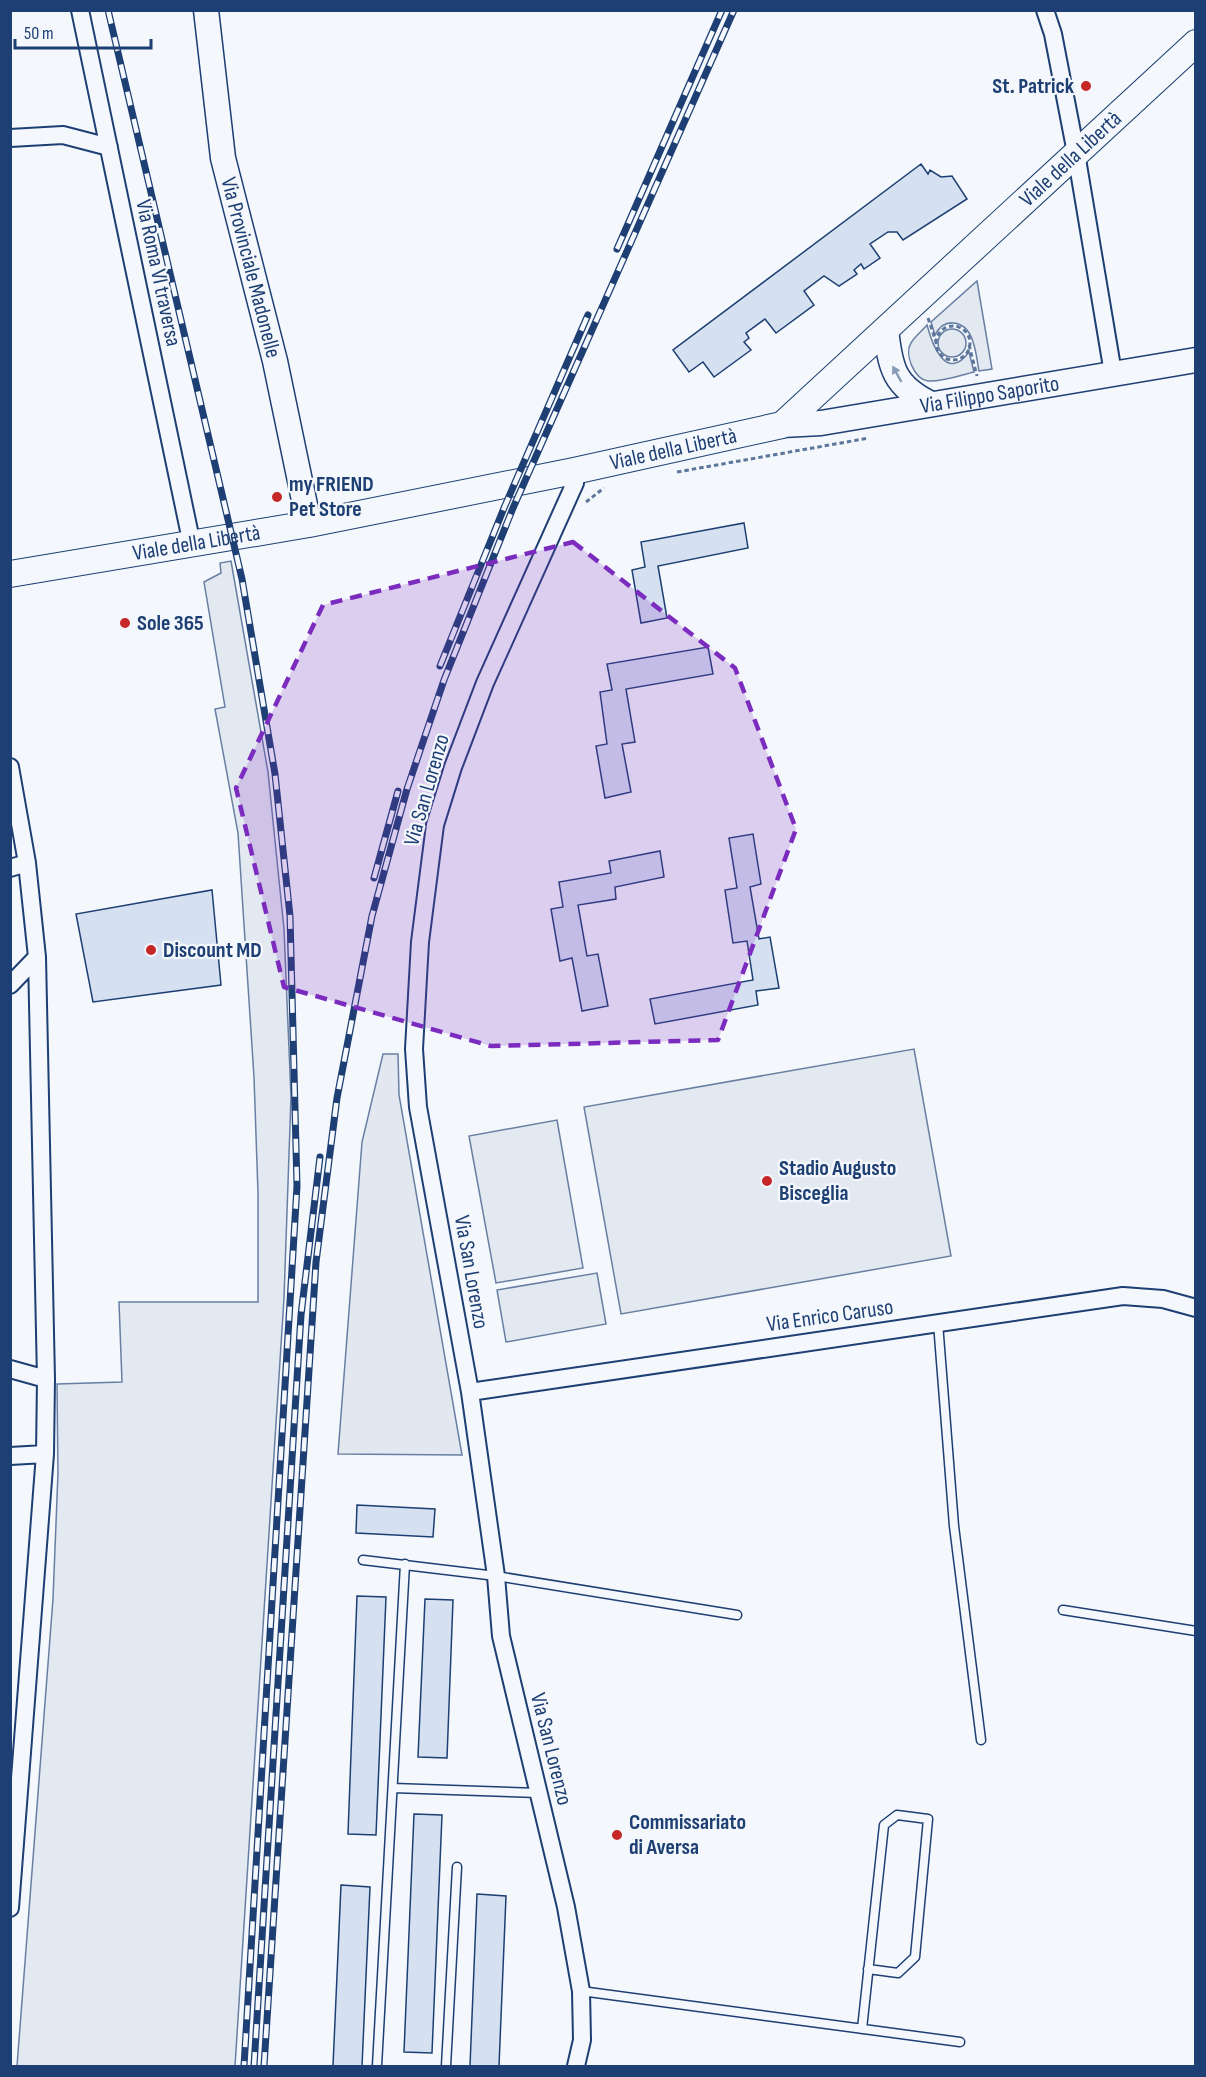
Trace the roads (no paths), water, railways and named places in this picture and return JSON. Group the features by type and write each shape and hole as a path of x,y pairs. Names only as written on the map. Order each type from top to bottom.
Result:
{"main road":[{"name":"Viale della Libertà","path":"10,574 309,524 782,425 1196,43"}],"street":[{"name":"Via Roma VI traversa","path":"80,10 192,545"},
{"name":"Via Provinciale Madonelle","path":"206,10 223,158 275,361 309,524"},
{"path":"1045,10 1053,34 1076,153 1113,373"},
{"path":"10,138 63,135 109,147"},
{"path":"886,329 889,358 897,378 913,395 931,404"},
{"name":"Via Filippo Saporito","path":"782,425 820,423 1196,360"},
{"name":"Via San Lorenzo","path":"566,472 558,488 565,501 485,683 453,767 435,825 420,942 415,1010 414,1079 470,1392 496,1576 501,1636 566,1907 581,1991 582,2040 576,2067"},
{"path":"10,767 27,863 37,957 46,1379 45,1454 10,1908"},
{"path":"10,868 27,863"},
{"path":"10,985 37,957"},
{"name":"Via Enrico Caruso","path":"470,1392 1123,1296 1164,1299 1196,1308"},
{"path":"10,1369 46,1379"},
{"path":"10,1456 45,1454"}],"lane":[{"path":"938,1323 954,1526 981,1740"},
{"path":"363,1560 496,1576 737,1615"},
{"path":"377,2067 405,1564"},
{"path":"1064,1610 1196,1631"},
{"path":"393,1788 539,1793"},
{"path":"862,2029 868,1969 884,1825 897,1815 928,1819 915,1957 898,1973 868,1969"},
{"path":"446,2067 457,1867"},
{"path":"581,1991 960,2042"}],"railway":[{"path":"108,10 242,579 275,774 290,916 297,1186 244,2066"},
{"path":"617,249 722,10"},
{"path":"264,2066 316,1262 337,1098 372,916 407,789 444,680 513,508 734,10"},
{"path":"440,666 504,508 588,315"},
{"path":"374,878 398,791"},
{"path":"254,2066 301,1315 320,1157"}],"place":[{"name":"St. Patrick","path":"1086,86"},
{"name":"my FRIEND Pet Store","path":"277,497"},
{"name":"Sole 365","path":"125,623"},
{"name":"Discount MD","path":"151,950"},
{"name":"Stadio Augusto Bisceglia","path":"767,1181"},
{"name":"Commissariato di Aversa","path":"617,1835"}]}
